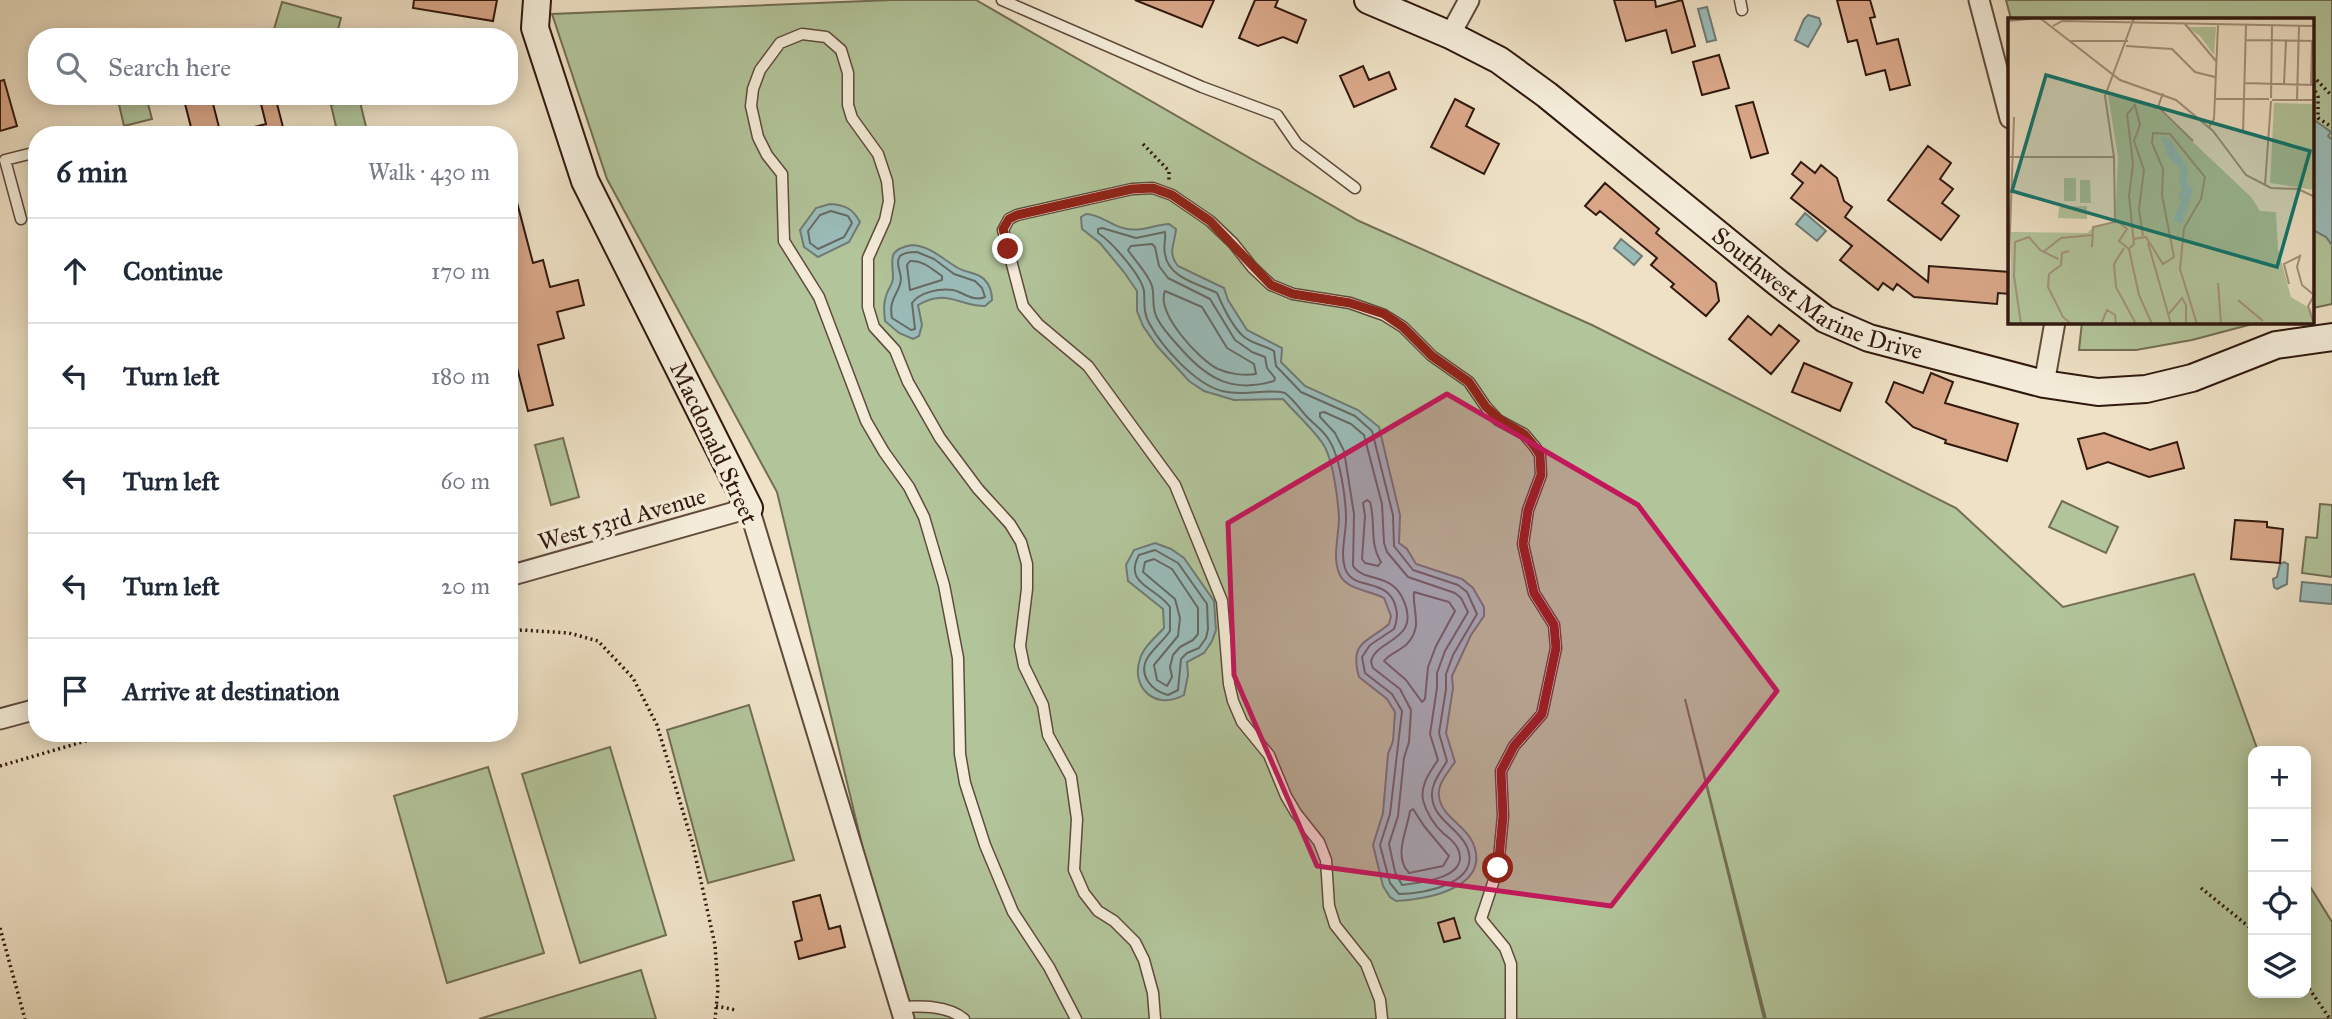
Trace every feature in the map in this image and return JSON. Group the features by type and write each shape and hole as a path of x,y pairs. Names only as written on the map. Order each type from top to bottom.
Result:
{"main road":[{"name":"Macdonald Street","path":"537,0 535,28 585,181 749,508"},
{"name":"Southwest Marine Drive","path":"1368,0 1450,35 1499,60 1547,95 1750,261 1825,318 1869,338 2043,384 2098,392 2146,389 2192,378 2276,345 2332,337"}],"street":[{"path":"1450,35 1469,0"},
{"path":"1979,0 2008,110"},
{"path":"2043,384 2055,324"},
{"name":"West 53rd Avenue","path":"518,573 749,508"},
{"name":"Macdonald Street","path":"749,508 902,1013"},
{"path":"0,719 28,711"}],"lane":[{"path":"1002,0 1202,87 1277,115 1297,144 1355,187"},
{"path":"1076,1019 1049,967 1013,912 985,845 965,783 960,754 958,658 944,585 925,517 866,421 819,297 784,241 782,174 767,155 758,137 751,106 753,89 760,70 780,43 802,34 826,37 841,50 848,73 848,105 856,125 878,154 887,181 890,201 885,220 868,258 868,307 874,327 895,350 908,382 940,438 978,489 1010,523 1021,542 1027,564 1027,589 1020,646 1024,666 1043,705 1048,735 1071,777 1077,819 1074,870 1084,893 1098,911 1114,921 1135,942 1144,960 1153,993 1154,1019"},
{"path":"21,219 5,160 28,154"},
{"path":"1382,1019 1380,1000 1370,972 1335,925 1329,906 1326,860 1320,842 1291,804 1269,755 1242,722 1233,701 1228,684 1222,601 1175,485 1088,366 1038,324 1023,306 1003,229 1009,219 1017,215 1132,189 1153,188 1172,195 1210,221 1271,285 1293,294 1350,303 1384,314 1403,327 1432,356 1469,382 1486,407 1499,419 1524,434 1540,455 1541,475 1528,510 1523,544 1534,593 1554,625 1556,648 1542,714 1514,746 1501,771 1503,816 1498,868 1481,919 1505,948 1511,964 1511,1019"},
{"path":"902,1013 925,1006 958,1014 964,1019"}],"path":[{"path":"2314,77 2332,96"},
{"path":"2314,88 2318,97 2318,118 2332,127"},
{"path":"1143,144 1169,170 1166,193"},
{"path":"518,631 569,633 598,641 633,678 657,725 693,845 715,945 718,989 715,1019"},
{"path":"0,766 80,742"},
{"path":"2202,888 2248,926"},
{"path":"0,928 25,1019"},
{"path":"2311,991 2330,1019"},
{"path":"716,1006 736,1010"}],"highlighted area":[{"path":"1447,394 1638,505 1777,691 1611,906 1317,866 1234,675 1228,523"}],"green space":[{"path":"891,0 976,0 1359,221 1592,325 1956,508 2063,607 2194,574 2256,746 2248,746 2248,998 2311,998 2311,888 2332,922 2332,1019 1766,1019 1685,699 1764,1019 904,1019 777,492 607,179 552,14"},
{"path":"2006,0 2332,0 2332,304 2314,308 2314,18 2011,18"},
{"path":"282,2 341,18 338,28 274,28"},
{"path":"119,105 148,105 152,119 124,126"},
{"path":"331,105 361,105 366,126 336,126"},
{"path":"2082,324 2252,324 2192,340 2136,350 2079,350"},
{"path":"563,438 579,497 551,505 535,445"},
{"path":"2062,501 2118,527 2106,553 2049,527"},
{"path":"2320,504 2332,505 2332,577 2302,573 2306,537 2317,538"},
{"path":"749,705 794,860 708,883 667,730"},
{"path":"610,747 666,935 580,963 522,774"},
{"path":"488,767 544,953 447,983 394,796"},
{"path":"641,970 656,1019 479,1019"}],"water":[{"path":"1707,7 1716,40 1707,42 1698,9"},
{"path":"1808,15 1819,18 1821,24 1808,47 1795,40"},
{"path":"2314,120 2331,132 2328,136 2332,140 2332,245 2326,237 2314,231"},
{"path":"830,204 848,208 860,222 849,242 818,257 804,247 800,230 816,208"},
{"path":"1805,213 1826,231 1817,241 1796,224"},
{"path":"1086,214 1129,229 1169,224 1176,229 1172,252 1178,266 1224,288 1228,300 1247,330 1282,348 1281,362 1305,386 1358,410 1379,427 1400,515 1399,543 1407,549 1416,564 1462,579 1473,588 1484,607 1484,616 1471,635 1452,676 1453,688 1446,733 1455,762 1444,778 1439,796 1444,810 1470,837 1476,858 1473,871 1465,881 1452,889 1423,898 1396,901 1383,886 1373,845 1383,813 1395,712 1387,699 1359,677 1356,656 1362,644 1389,624 1391,616 1384,598 1349,585 1338,570 1336,556 1339,518 1327,451 1283,399 1234,400 1204,391 1189,381 1143,326 1137,311 1137,291 1124,272 1100,243 1082,229 1081,217"},
{"path":"1621,239 1642,256 1634,265 1614,248"},
{"path":"912,245 931,250 958,268 981,277 989,286 992,300 985,306 945,298 928,300 918,305 922,325 919,336 913,339 899,333 885,321 884,304 893,280 893,256 898,250"},
{"path":"1155,543 1184,558 1214,601 1216,630 1204,653 1187,662 1188,675 1184,695 1164,700 1148,694 1142,687 1138,670 1144,650 1164,628 1163,609 1128,581 1126,565 1134,550"},
{"path":"2280,564 2288,564 2287,584 2277,589 2273,579 2277,577"},
{"path":"2302,582 2332,585 2332,604 2300,601"}],"building":[{"path":"414,0 497,0 493,21 413,8"},
{"path":"1135,0 1214,0 1202,27"},
{"path":"1255,0 1278,0 1275,7 1306,20 1297,43 1283,37 1258,46 1239,38"},
{"path":"1614,0 1655,0 1656,7 1682,0 1695,46 1672,53 1666,30 1626,41"},
{"path":"1837,0 1870,0 1875,17 1870,18 1877,44 1898,39 1910,85 1890,90 1885,70 1866,75 1857,40 1848,42"},
{"path":"1719,55 1729,88 1702,95 1693,62"},
{"path":"1363,66 1369,80 1389,72 1396,89 1354,107 1340,76"},
{"path":"4,80 17,126 0,131 0,81"},
{"path":"1455,99 1474,109 1466,126 1499,144 1484,174 1431,147"},
{"path":"1753,102 1768,153 1751,158 1736,106"},
{"path":"185,105 213,105 219,126 191,126"},
{"path":"261,105 277,105 283,126 258,126 266,124"},
{"path":"1928,146 1951,163 1940,179 1953,189 1942,203 1959,216 1941,240 1888,200"},
{"path":"1801,162 1815,173 1821,165 1837,178 1844,201 1852,207 1845,217 1928,282 1929,266 2008,272 2008,294 1998,293 1997,304 1914,297 1897,284 1893,290 1883,283 1878,290 1840,260 1852,246 1791,198 1803,183 1792,174"},
{"path":"1605,183 1659,229 1656,233 1716,283 1719,301 1706,316 1671,287 1674,284 1651,265 1657,258 1600,211 1596,215 1585,206"},
{"path":"518,206 533,263 543,260 550,287 578,280 584,305 557,312 564,338 538,345 553,405 528,411 518,372"},
{"path":"1748,316 1771,335 1779,325 1799,341 1771,374 1729,339"},
{"path":"1804,363 1852,383 1840,411 1792,392"},
{"path":"1931,373 1953,382 1945,403 2018,424 2007,461 1945,443 1946,440 1913,427 1886,402 1894,382 1923,393"},
{"path":"2104,433 2150,450 2177,442 2184,468 2149,477 2108,462 2087,469 2078,439"},
{"path":"2235,520 2267,522 2267,527 2283,529 2280,563 2231,559"},
{"path":"820,895 829,929 840,926 845,947 799,959 795,942 802,940 793,902"},
{"path":"1454,918 1460,938 1444,942 1438,923"}],"route":[{"path":"1008,249 1003,229 1009,219 1017,215 1132,189 1153,188 1172,195 1210,221 1271,285 1293,294 1350,303 1384,314 1403,327 1432,356 1469,382 1486,407 1499,419 1524,434 1535,447 1540,455 1541,475 1528,510 1523,544 1534,593 1554,625 1556,648 1542,714 1514,746 1501,771 1503,816 1498,868"}]}
